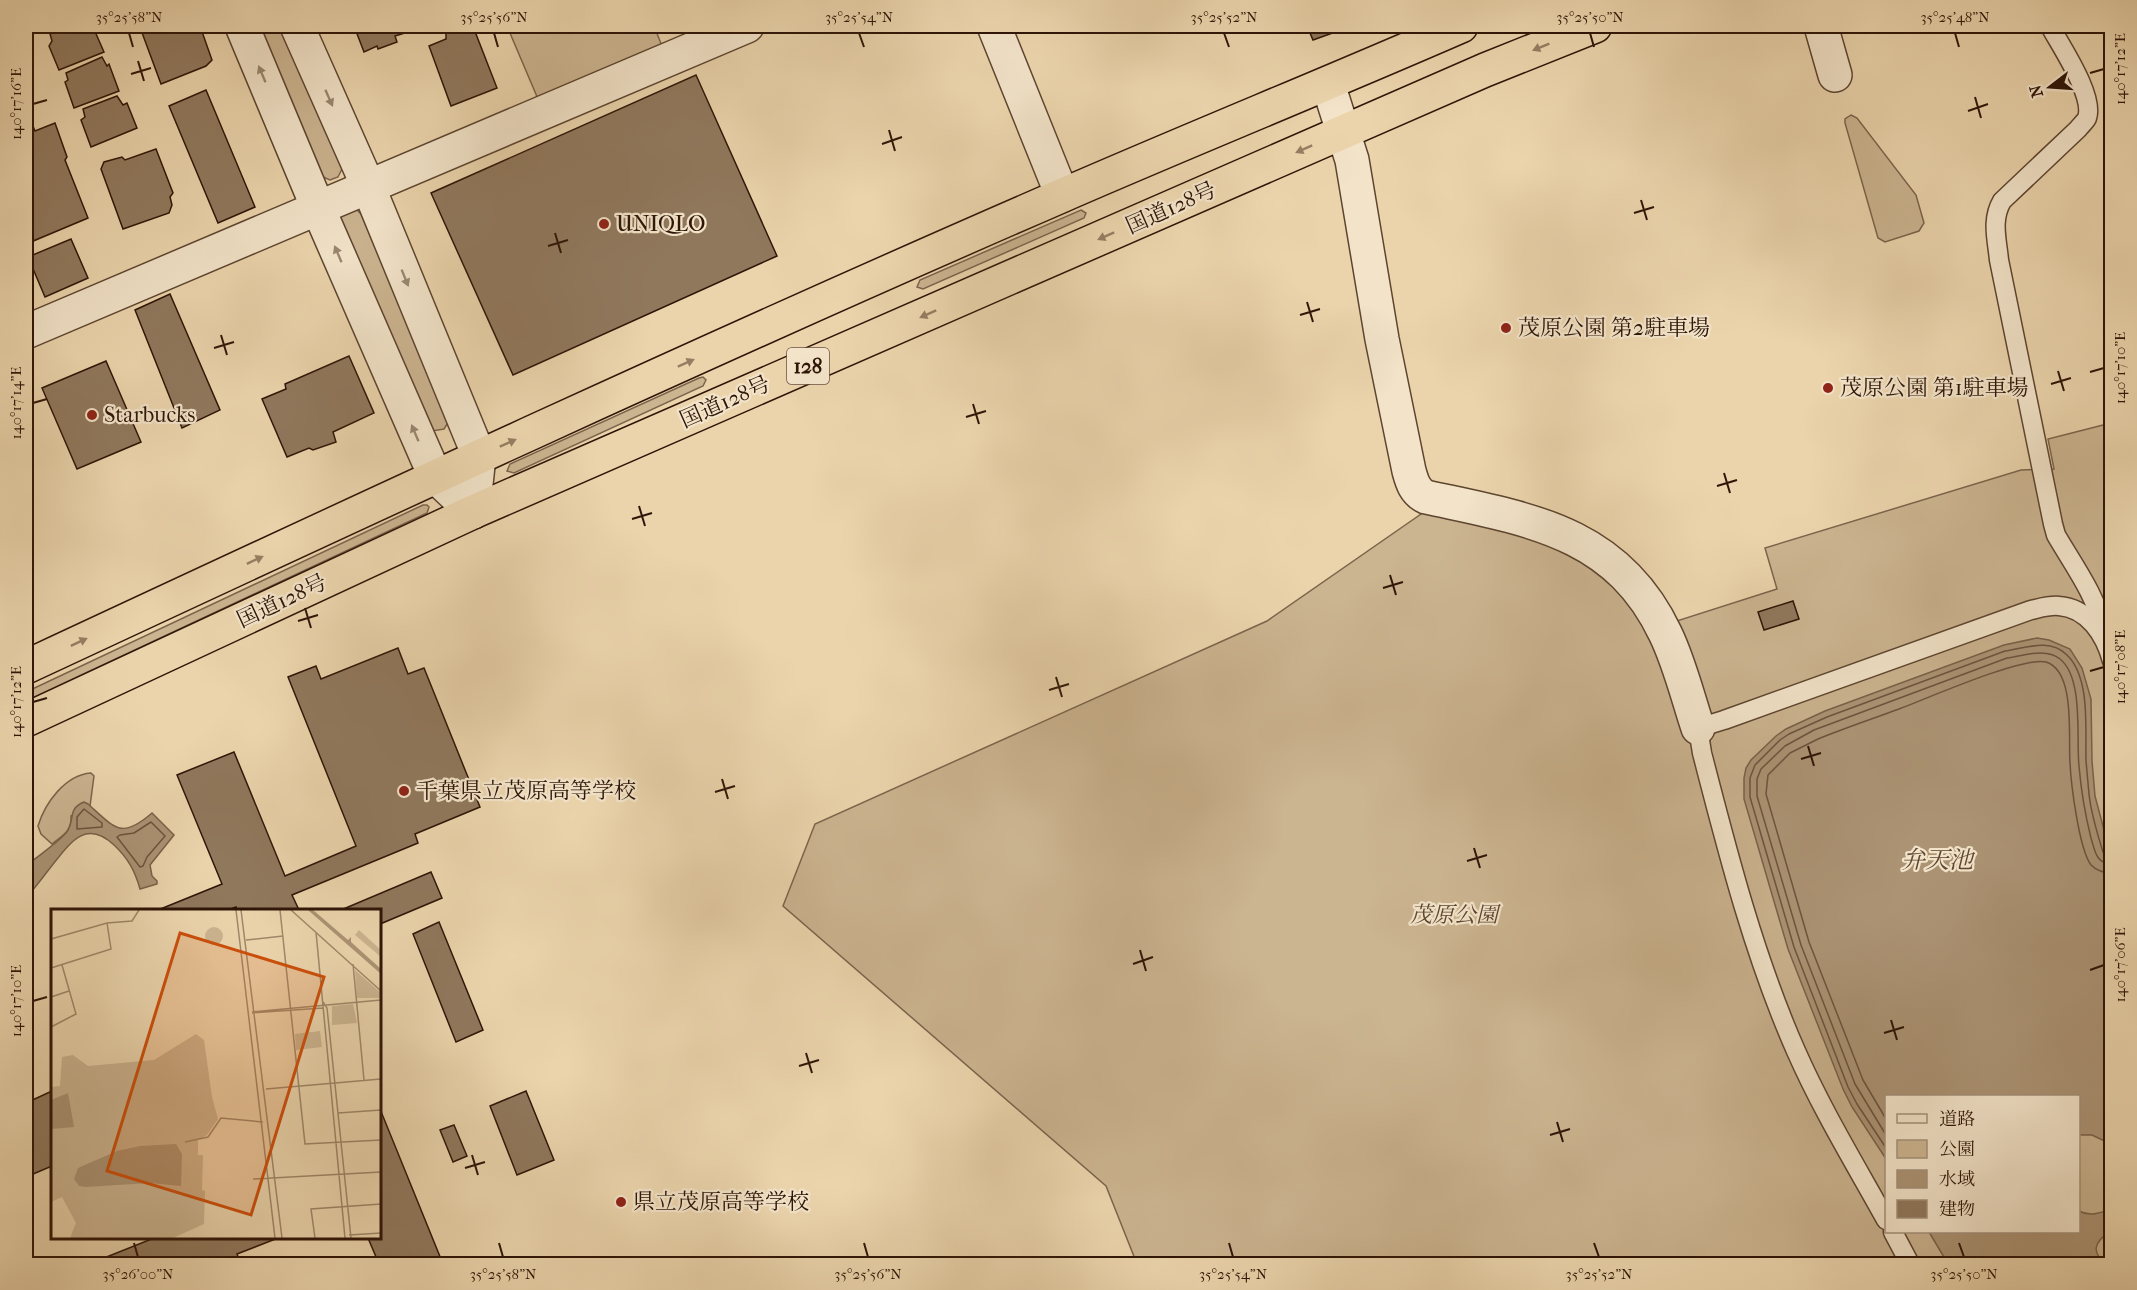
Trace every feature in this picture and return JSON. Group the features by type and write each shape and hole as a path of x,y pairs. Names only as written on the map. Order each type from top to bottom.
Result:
{"highway":[{"name":"128","path":"26,667 435,476 1062,195 1461,26"},
{"name":"国道128号","path":"26,720 473,512 1485,69 1595,26"}],"street":[{"path":"242,26 318,208 435,476 473,512"},
{"path":"297,26 368,186 479,456 473,512"},
{"path":"26,332 747,26"},
{"path":"994,26 1062,195"},
{"path":"1821,26 1835,75"},
{"path":"1328,84 1352,160 1382,339 1409,471 1416,489 1419,494 1426,497 1526,519 1564,533 1598,552 1629,579 1650,606 1666,634 1698,728"}],"lane":[{"path":"2050,26 2085,92 2088,106 2087,118 2002,201 1996,210 1995,230 1999,260 2053,524 2062,545 2091,591 2101,616 2110,653"},
{"path":"1885,1217 1827,1116 1796,1051 1770,984 1742,905 1702,753 1698,728 2031,610 2058,606 2076,609 2091,620 2110,653"},
{"path":"1894,1233 1910,1264"}],"green space":[{"path":"257,26 282,26 341,166 338,177 330,180 323,177"},
{"path":"507,26 654,26 662,46 538,99"},
{"path":"1851,115 1857,118 1916,195 1924,223 1919,231 1885,242 1878,238 1845,123 1845,119"},
{"path":"355,208 361,214 448,417 449,421 444,429 432,431 340,220 341,215"},
{"path":"1081,210 1086,213 1084,218 923,289 917,287 920,280"},
{"path":"703,377 706,380 703,386 514,473 507,471 510,464"},
{"name":"茂原公園","path":"2111,423 2111,1264 1137,1264 1106,1186 783,906 815,824 1267,621 1424,512 1525,530 1589,560 1652,629 1777,589 1765,548 2021,470 2054,469 2048,439"},
{"path":"423,505 429,507 427,513 26,701 26,692"},
{"path":"91,773 94,776 90,806 71,816 68,829 52,844 41,834 38,826 41,817 57,792 73,779"}],"water":[{"name":"弁天池","path":"2037,638 2049,640 2070,649 2082,668 2091,699 2095,796 2112,860 2111,1144 2092,1135 2080,1135 2080,1095 1885,1095 1885,1157 1843,1089 1788,949 1744,799 1746,768 1751,760 1786,729 1825,711 2004,645"},
{"path":"84,802 119,828 133,826 152,813 174,835 150,865 152,876 157,884 140,889 136,876 119,850 104,838 96,834 88,834 81,836 67,847 31,892 26,885 26,866 66,833 75,808"},
{"path":"2111,1209 2111,1231 2101,1239 2096,1247 2098,1256 2108,1264 1948,1264 1930,1233 2080,1233 2080,1212 2099,1213"}],"building":[{"path":"70,26 93,27 104,52 59,70 49,46 52,41 50,34"},
{"path":"153,26 200,26 212,60 206,66 161,84 141,30"},
{"path":"354,26 405,26 408,32 395,36 397,42 378,49 377,46 364,52"},
{"path":"465,26 470,30 474,29 497,88 451,106 429,46 446,39 446,32"},
{"path":"1307,26 1352,26 1313,40"},
{"path":"102,57 107,66 109,64 119,91 74,108 65,82 68,80 66,73"},
{"name":"UNIQLO","path":"696,75 777,256 513,375 431,193"},
{"path":"206,90 255,207 218,223 169,106"},
{"path":"117,96 123,105 127,103 137,128 91,147 81,120 85,117 83,109"},
{"path":"26,109 35,131 55,123 67,157 65,160 88,218 26,244"},
{"path":"156,149 173,193 170,197 172,205 169,213 123,229 101,169 104,162 122,157 125,160"},
{"path":"71,239 88,278 45,297 28,257"},
{"path":"170,294 220,410 182,428 135,310"},
{"path":"349,356 374,413 333,432 336,442 313,450 309,448 287,457 262,399 286,389 285,384"},
{"name":"Starbucks","path":"106,361 141,442 77,469 42,388"},
{"path":"1793,601 1799,619 1764,630 1758,612"},
{"name":"千葉県立茂原高等学校","path":"398,648 408,674 424,668 480,807 415,834 418,843 292,895 299,909 237,909 236,907 231,909 160,909 222,884 177,775 234,752 285,876 356,846 288,677 316,666 321,679"},
{"path":"431,872 442,898 381,924 381,909 343,909"},
{"path":"439,922 483,1030 456,1042 413,934"},
{"path":"51,1091 51,1166 26,1177 26,1103"},
{"path":"526,1091 554,1160 517,1175 490,1106"},
{"path":"381,1111 443,1264 379,1264 368,1239 381,1239"},
{"path":"454,1125 467,1156 453,1162 440,1130"},
{"path":"152,1239 275,1239 237,1254 241,1264 89,1264"}],"place":[{"name":"UNIQLO","path":"604,224"},
{"name":"茂原公園 第2駐車場","path":"1506,328"},
{"name":"茂原公園 第1駐車場","path":"1828,388"},
{"name":"Starbucks","path":"92,415"},
{"name":"千葉県立茂原高等学校","path":"404,791"},
{"name":"県立茂原高等学校","path":"621,1202"}]}
